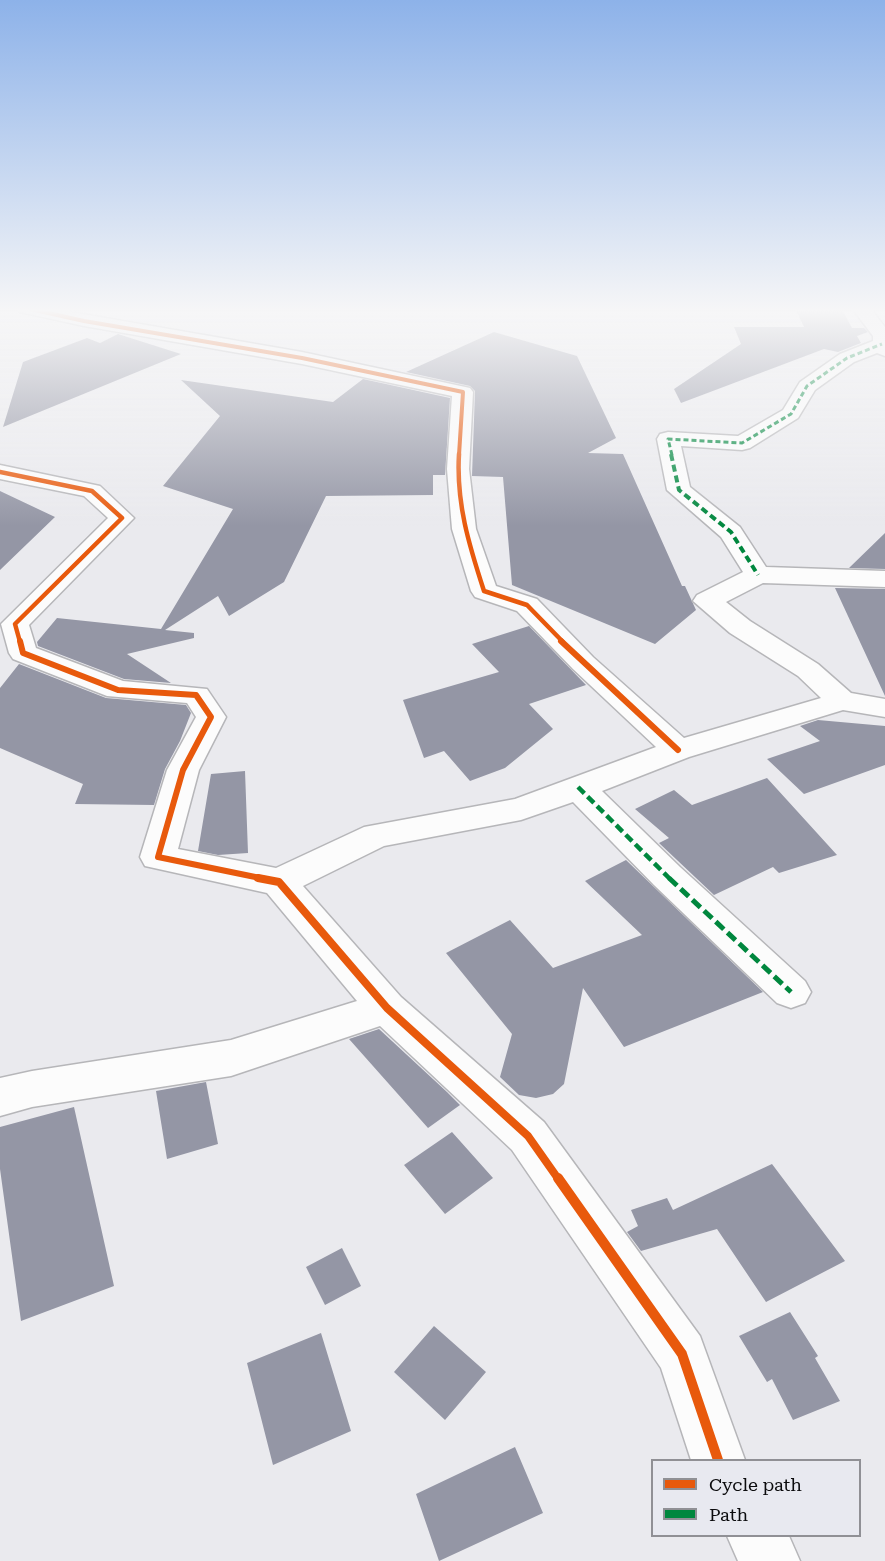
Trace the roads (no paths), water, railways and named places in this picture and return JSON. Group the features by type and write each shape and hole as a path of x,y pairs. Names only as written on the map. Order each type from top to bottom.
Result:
{"street":[{"path":"410,381 463,392 458,469 464,529 484,591 527,605 583,663 678,750"},
{"path":"758,575 731,532 679,490 668,439 742,443 791,414 807,386 814,381"},
{"path":"0,472 92,491 122,518 15,624 23,653 118,690 196,695 211,717 183,770 158,857 279,882 376,836 520,809 678,750 842,701 885,708"},
{"path":"842,701 808,670 741,627 706,601 758,575 885,579"},
{"path":"578,787 667,876 791,992"},
{"path":"279,882 387,1008 528,1136 682,1354 717,1459"},
{"path":"0,1097 32,1089 231,1058 387,1008"},
{"path":"757,1537 771,1561"}]}
